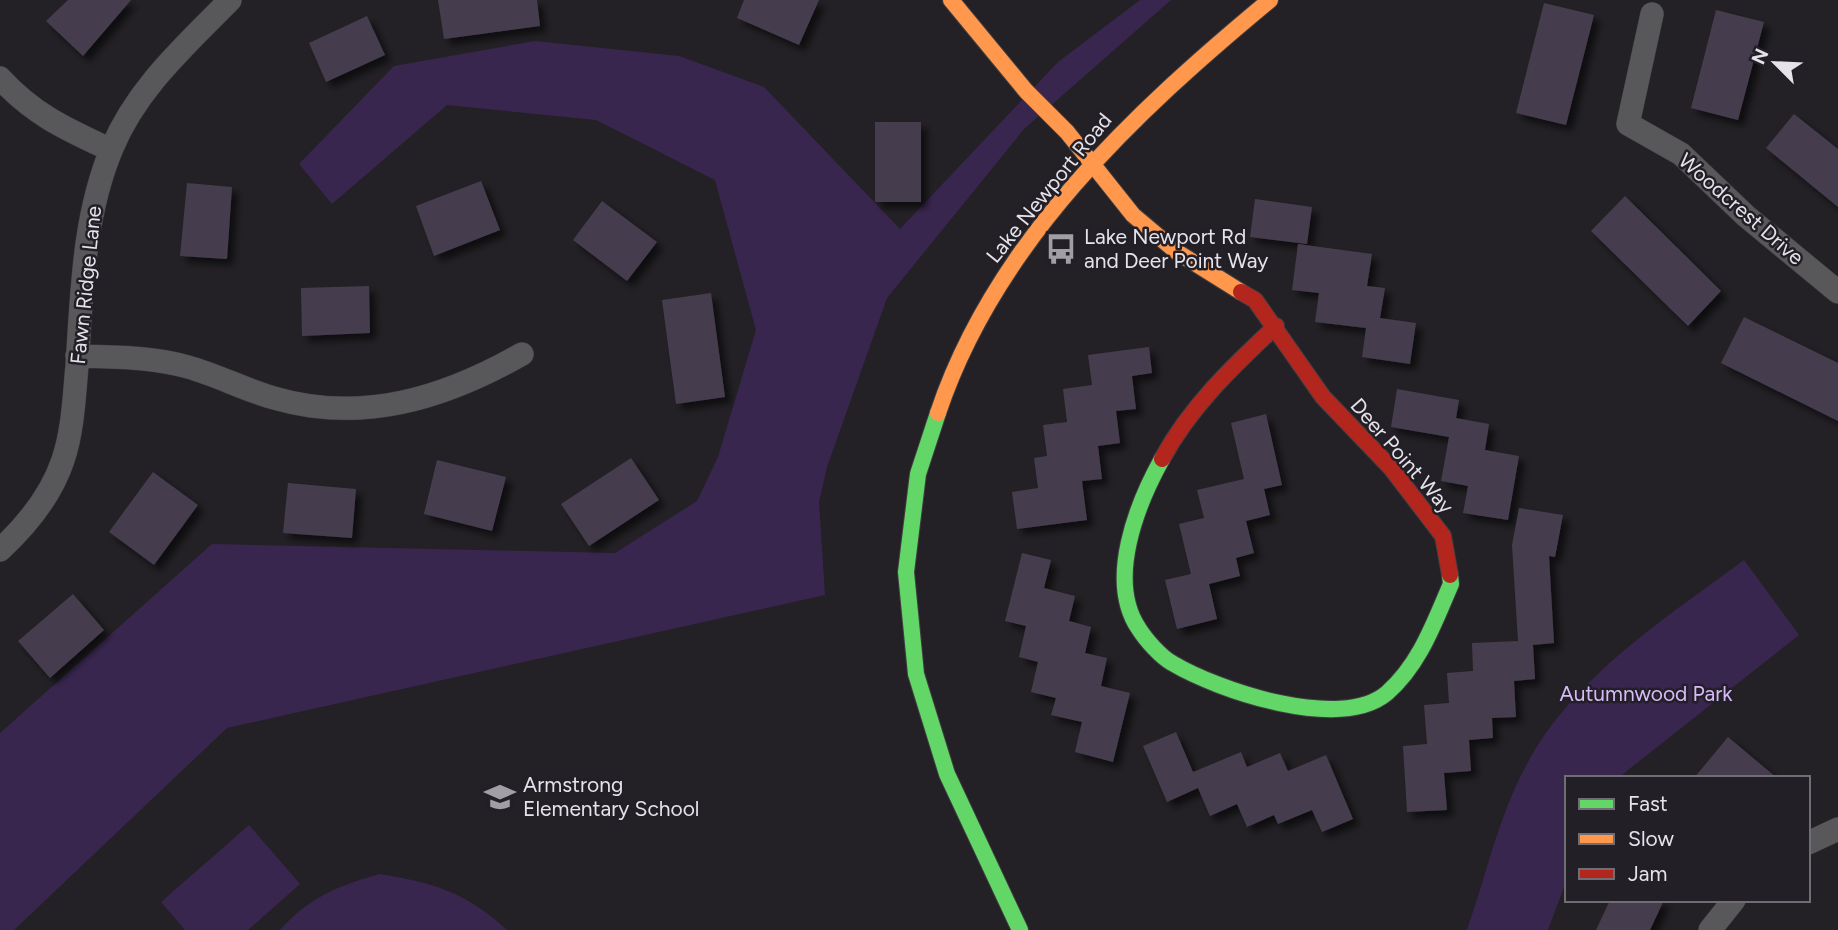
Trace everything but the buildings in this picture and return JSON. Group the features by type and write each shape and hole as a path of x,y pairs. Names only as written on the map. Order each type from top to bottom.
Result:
{"street":[{"name":"Fawn Ridge Lane","path":"0,550 24,528 46,497 62,462 72,424 88,232 111,150 127,115 149,83 230,0"},
{"name":"Deer Point Way","path":"951,0 1133,215 1177,252 1255,300 1276,326 1323,397 1391,468 1443,537 1451,584 1420,655 1387,692 1361,708 1318,710 1205,680 1169,662 1138,628 1125,591 1130,532 1148,484 1177,432 1227,372 1276,326"},
{"name":"Lake Newport Road","path":"1020,930 953,795 930,733 915,673 906,606 910,523 921,466 942,396 967,339 999,282 1034,232 1142,108 1209,48 1270,0"},
{"name":"Woodcrest Drive","path":"1652,14 1628,124 1681,154 1746,216 1838,292"},
{"path":"0,78 21,101 50,121 111,150"},
{"path":"78,356 145,359 188,367 272,398 308,407 351,410 407,403 439,395 482,377 522,354"},
{"path":"1810,842 1838,829"},
{"path":"1710,930 1732,902"}],"green space":[{"path":"1140,0 1171,0 1024,129 887,298 827,467 819,502 825,595 227,728 14,930 0,930 0,733 212,544 615,553 697,501 718,457 756,330 715,180 596,120 447,105 332,204 299,164 394,66 535,41 679,56 764,87 900,229 1058,62"},
{"name":"Autumnwood Park","path":"1744,560 1799,635 1621,776 1565,776 1565,884 1548,930 1467,930 1508,804 1527,764 1570,703 1596,676 1653,627"},
{"path":"249,825 300,884 248,930 185,930 161,902"},
{"path":"380,874 417,881 448,891 477,906 507,930 280,930 302,909 325,894"}],"traffic: fast":[{"path":"938,413 918,474 906,572 916,674 947,774 1020,930"},
{"path":"1162,459 1143,498 1129,543 1125,566 1129,610 1139,629 1163,657 1219,685 1280,703 1311,708 1341,709 1366,704 1387,693 1409,669 1432,628 1451,584 1450,575"}],"traffic: slow":[{"path":"951,0 1026,91 1067,132 1133,215 1177,252 1241,292"},
{"path":"938,413 963,351 995,292 1032,237 1075,184 1121,135 1169,88 1270,0"}],"traffic: jam":[{"path":"1241,292 1255,300 1323,397 1391,468 1443,536 1450,575"},
{"path":"1162,459 1199,405 1228,372 1276,326"}],"place":[{"name":"Lake Newport Rd and Deer Point Way","path":"1061,249"},
{"name":"Armstrong Elementary School","path":"500,797"}]}
